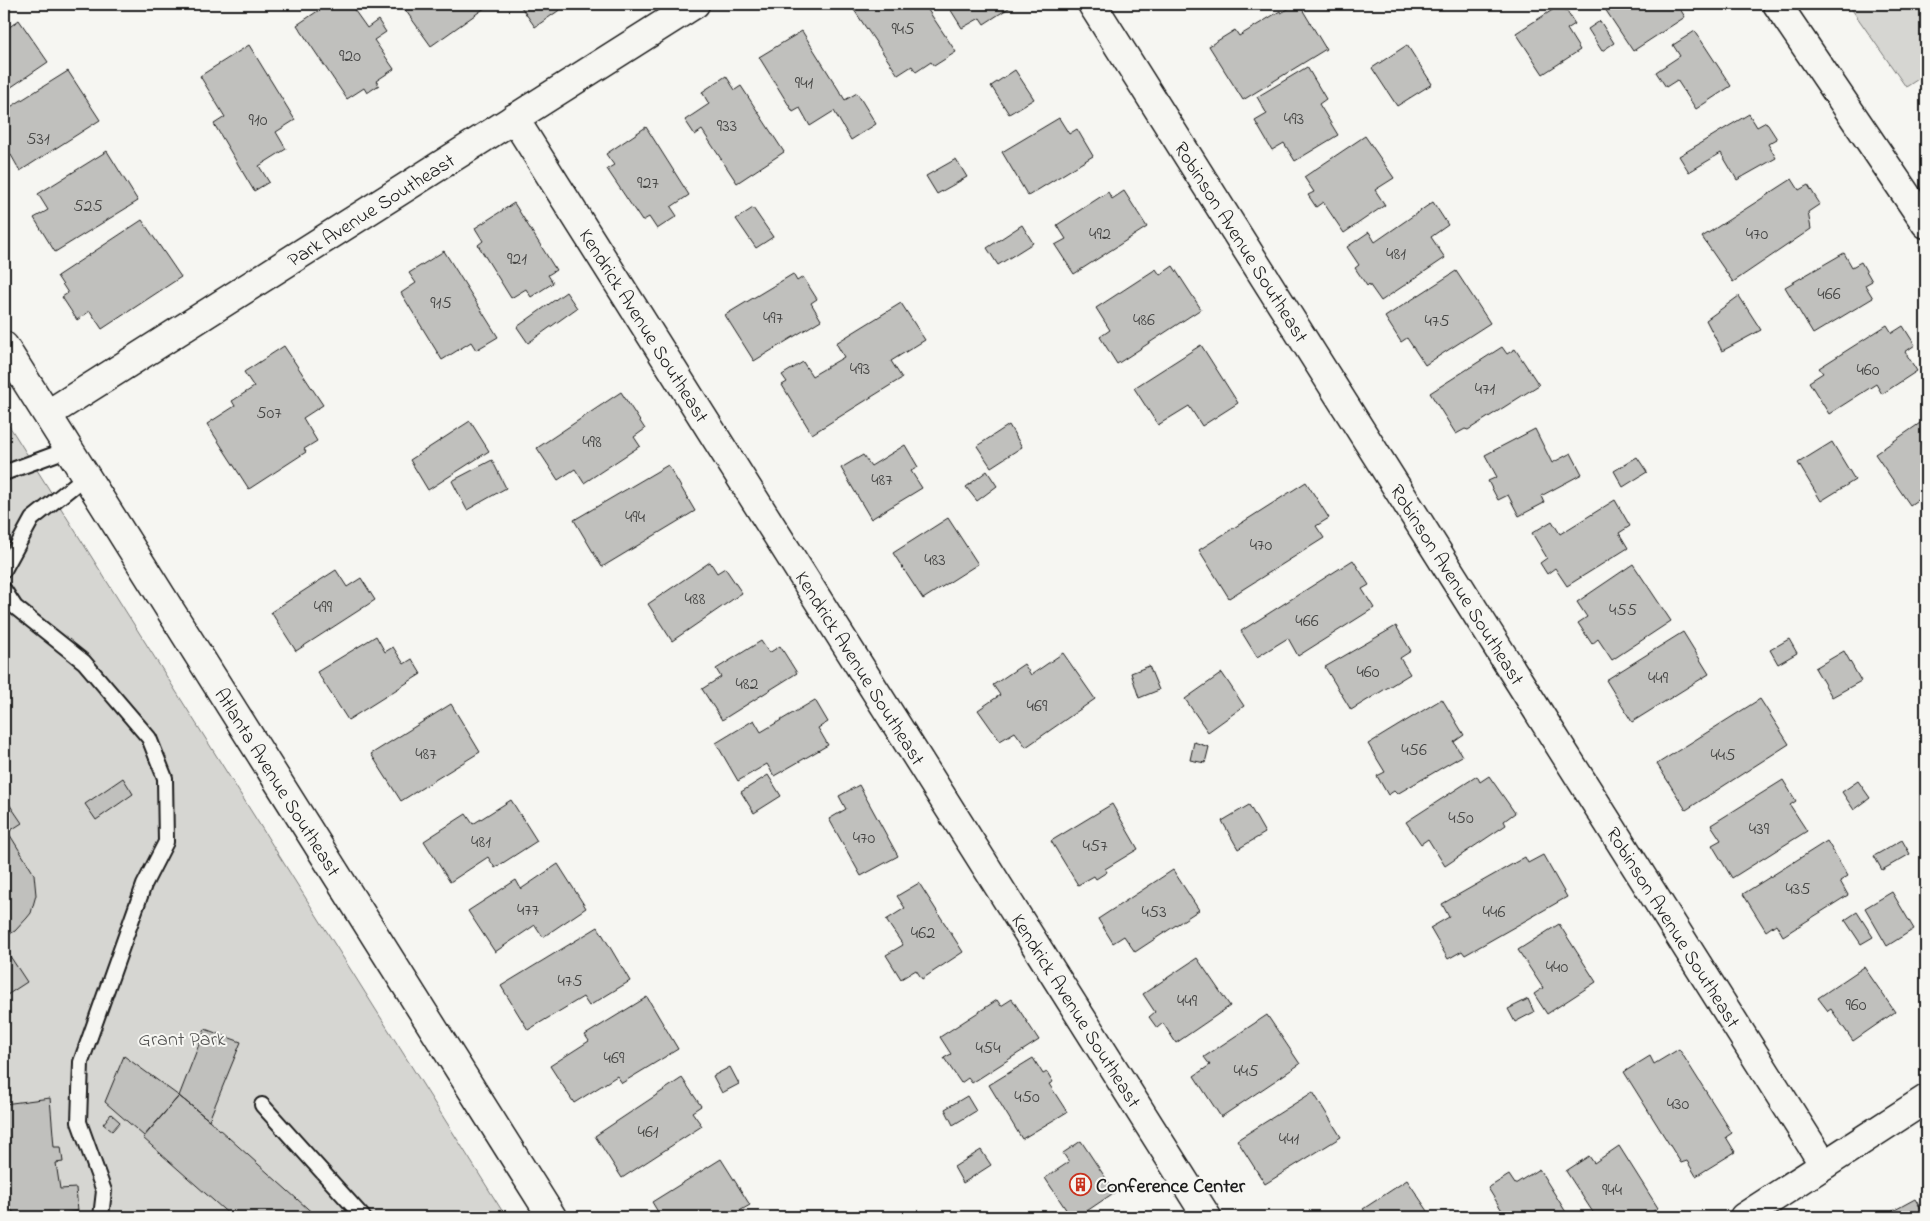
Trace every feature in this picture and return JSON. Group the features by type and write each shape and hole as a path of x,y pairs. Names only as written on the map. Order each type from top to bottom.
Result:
{"street":[{"name":"Park Avenue Southeast","path":"48,414 695,4"},
{"name":"Robinson Avenue Southeast","path":"1092,4 1824,1165"},
{"path":"1777,4 1926,224"},
{"name":"Kendrick Avenue Southeast","path":"514,118 1207,1217"},
{"name":"Atlanta Avenue Southeast","path":"4,346 552,1217"},
{"path":"1744,1217 1926,1099"}],"lane":[{"path":"4,473 70,449"},
{"path":"4,570 32,519 86,476"},
{"path":"4,590 15,607 84,662 149,738 165,778 166,842 144,884 81,1062 79,1122 104,1191 101,1217"},
{"path":"262,1105 363,1217"}],"green space":[{"path":"1848,4 1926,4 1926,74 1906,87"},
{"name":"Grant Park","path":"4,418 15,435 506,1217 4,1217"}],"building":[{"path":"4,4 16,4 4,12"},
{"path":"328,4 350,4 367,28 378,20 386,32 374,40 394,69 376,81 379,85 367,93 364,88 347,99 297,25"},
{"path":"401,4 488,4 489,5 431,46"},
{"path":"519,4 568,4 535,27"},
{"path":"850,4 924,4 956,52 934,66 931,62 916,72 912,66 898,75"},
{"path":"947,4 1015,4 984,24 980,18 962,28"},
{"path":"1299,4 1326,49 1243,100 1209,46 1235,30 1239,36 1280,11 1281,13"},
{"path":"1562,4 1575,24 1567,29 1580,50 1543,74 1516,33"},
{"path":"1607,4 1677,4 1685,17 1633,51 1603,6"},
{"path":"19,20 48,62 4,92 4,31"},
{"path":"1600,21 1614,43 1602,51 1588,29"},
{"path":"802,31 845,100 857,93 876,124 851,140 834,111 810,126 800,108 793,112 759,57"},
{"path":"1695,31 1731,86 1696,109 1677,80 1666,87 1656,72 1680,56 1673,45"},
{"path":"249,45 295,120 276,132 286,149 259,166 269,182 254,191 214,124 225,117 200,76"},
{"path":"1407,45 1432,84 1397,106 1372,68"},
{"path":"1307,67 1326,99 1319,104 1338,135 1295,161 1284,143 1272,150 1255,121 1267,114 1257,97"},
{"path":"1015,70 1034,99 1009,114 991,86"},
{"path":"68,71 100,120 20,171 11,155 4,159 4,111"},
{"path":"726,76 735,90 741,86 784,152 737,183 702,130 695,135 685,120 709,104 702,92"},
{"path":"1749,114 1757,127 1766,122 1777,139 1768,144 1776,158 1737,180 1721,153 1689,172 1679,156"},
{"path":"1059,118 1069,134 1077,129 1093,156 1028,196 1002,152"},
{"path":"646,127 689,195 671,207 677,216 657,229 649,217 642,221 607,169 614,165 606,154"},
{"path":"1365,136 1394,178 1375,190 1385,205 1344,233 1323,202 1316,207 1308,195 1314,192 1304,177"},
{"path":"107,151 138,201 55,252 34,218 48,210 38,194"},
{"path":"956,159 967,177 937,194 926,176"},
{"path":"1792,179 1799,190 1808,185 1820,204 1808,212 1811,229 1733,282 1702,237"},
{"path":"1124,191 1147,227 1074,274 1055,245 1066,239 1057,225 1108,192 1112,199"},
{"path":"1433,202 1448,225 1431,237 1445,258 1381,301 1369,284 1367,286 1355,268 1359,265 1347,247 1369,232 1375,242"},
{"path":"514,203 556,270 548,275 553,283 531,297 526,289 511,298 478,245 483,241 475,228"},
{"path":"753,208 773,237 756,248 736,219"},
{"path":"142,220 181,277 102,329 90,311 77,320 62,297 68,293 57,276"},
{"path":"1022,225 1033,243 998,265 987,248"},
{"path":"444,251 498,337 476,350 471,342 442,360 401,293 416,283 409,273"},
{"path":"1844,253 1852,267 1861,262 1872,281 1865,285 1873,298 1813,334 1785,287"},
{"path":"1173,266 1201,309 1117,364 1100,337 1110,330 1096,308 1156,269 1160,275"},
{"path":"1456,271 1490,323 1425,365 1407,338 1401,342 1385,317"},
{"path":"793,274 797,281 803,277 817,299 811,303 821,320 754,361 725,315"},
{"path":"566,292 577,308 528,343 517,327"},
{"path":"1739,296 1761,330 1722,351 1706,320"},
{"path":"901,303 925,340 891,361 902,378 812,434 782,385 787,382 782,375 803,362 812,376 844,357 836,343"},
{"path":"1887,325 1892,333 1903,326 1915,345 1905,352 1917,371 1882,394 1876,384 1829,414 1809,382 1823,373 1819,368"},
{"path":"1201,345 1238,403 1202,426 1189,406 1158,425 1134,388"},
{"path":"284,346 323,405 303,418 317,441 304,449 306,452 249,489 207,424 235,406 232,401 254,387 244,372"},
{"path":"1502,347 1507,354 1515,349 1539,385 1468,430 1465,429 1456,434 1430,393"},
{"path":"621,392 645,429 634,437 640,446 584,483 575,469 558,480 537,448"},
{"path":"1926,419 1926,494 1910,505 1875,454"},
{"path":"470,421 489,451 428,490 410,460"},
{"path":"1009,425 1022,447 991,467 977,446"},
{"path":"1535,429 1552,463 1571,453 1582,474 1541,496 1544,503 1519,516 1508,495 1498,500 1488,481 1497,477 1485,455"},
{"path":"1832,442 1855,480 1821,501 1798,463"},
{"path":"905,445 918,467 911,471 922,488 871,519 841,468 863,455 871,466"},
{"path":"1637,457 1647,472 1623,487 1614,471"},
{"path":"492,460 506,488 467,510 452,481"},
{"path":"668,465 695,511 602,567 574,520"},
{"path":"987,471 997,486 977,501 966,487"},
{"path":"1306,482 1329,518 1316,526 1324,538 1229,598 1199,550"},
{"path":"1615,500 1630,526 1619,533 1628,548 1567,586 1555,568 1547,574 1540,563 1547,558 1532,533 1552,521 1560,534"},
{"path":"948,518 978,564 923,599 893,553"},
{"path":"1353,560 1369,585 1362,589 1374,608 1298,656 1288,638 1257,657 1241,631"},
{"path":"710,562 717,573 725,568 742,593 672,641 648,604"},
{"path":"1633,564 1671,621 1612,660 1598,639 1592,644 1578,623 1587,617 1577,602"},
{"path":"336,570 347,587 361,578 375,600 296,651 271,612"},
{"path":"1396,626 1411,651 1400,658 1410,674 1351,710 1325,667"},
{"path":"1683,632 1709,674 1632,722 1606,680"},
{"path":"376,636 385,652 393,647 404,664 412,659 421,674 348,720 317,672"},
{"path":"1789,639 1797,653 1778,664 1770,650"},
{"path":"761,641 769,653 780,646 797,673 722,720 702,689 721,677 716,669"},
{"path":"1844,651 1861,681 1832,697 1815,668"},
{"path":"1063,653 1095,699 1026,747 1015,732 1000,741 978,710 1000,695 993,685 1024,664 1031,675"},
{"path":"1149,666 1159,690 1139,698 1131,673"},
{"path":"1222,673 1244,706 1208,732 1185,699"},
{"path":"1442,699 1464,735 1454,742 1462,756 1397,794 1394,791 1388,795 1377,776 1385,772 1368,744"},
{"path":"1760,699 1789,744 1686,810 1657,764"},
{"path":"815,700 828,722 818,728 828,745 774,776 767,764 738,781 716,743 754,720 761,732"},
{"path":"451,704 480,752 401,801 371,754"},
{"path":"1194,742 1209,747 1205,763 1190,760"},
{"path":"768,775 781,796 754,813 741,792"},
{"path":"1477,776 1480,782 1489,776 1515,813 1504,821 1506,825 1445,866 1428,839 1421,844 1406,822"},
{"path":"123,778 133,794 96,820 85,804"},
{"path":"1783,780 1796,801 1790,805 1807,831 1732,878 1712,845 1721,840 1711,825"},
{"path":"1858,781 1870,798 1854,810 1842,792"},
{"path":"859,785 898,856 861,876 829,819 846,809 839,796"},
{"path":"511,800 537,841 495,868 488,857 450,882 424,841 466,814 473,824"},
{"path":"7,801 22,823 8,832 34,874 36,895 31,913 15,931 4,937 4,803"},
{"path":"1112,804 1138,849 1105,869 1107,872 1096,879 1094,876 1078,885 1051,841"},
{"path":"1249,805 1265,833 1238,849 1222,821"},
{"path":"1902,840 1910,854 1882,870 1874,856"},
{"path":"1827,841 1848,876 1840,881 1848,895 1783,936 1776,924 1766,931 1743,894"},
{"path":"1543,855 1567,897 1465,955 1462,951 1448,959 1430,928 1449,917 1442,904 1525,857 1528,863"},
{"path":"558,864 586,908 543,937 535,925 495,952 468,911 516,880 521,889"},
{"path":"1173,870 1199,910 1135,952 1124,936 1113,943 1098,919"},
{"path":"919,883 963,952 922,979 916,970 901,979 886,955 903,945 886,920 905,908 897,896"},
{"path":"1892,892 1914,929 1887,946 1865,908"},
{"path":"1857,912 1873,937 1861,944 1845,920"},
{"path":"1559,924 1596,982 1547,1014 1534,994 1543,988 1518,950"},
{"path":"598,927 630,981 589,1006 583,997 528,1030 501,986"},
{"path":"4,947 27,982 4,997"},
{"path":"1197,958 1230,1006 1176,1043 1163,1023 1157,1028 1149,1017 1155,1012 1143,994"},
{"path":"1864,967 1895,1012 1853,1041 1831,1009 1828,1011 1818,998"},
{"path":"647,997 678,1049 622,1083 617,1076 574,1103 550,1066 589,1041 585,1035"},
{"path":"1012,999 1039,1040 972,1083 968,1078 961,1083 944,1058 951,1054 940,1037 997,1000 1001,1006"},
{"path":"1528,999 1534,1012 1515,1022 1508,1009"},
{"path":"1267,1015 1300,1064 1221,1117 1194,1076 1210,1065 1204,1057"},
{"path":"205,1029 241,1042 209,1120 179,1096"},
{"path":"1679,1049 1732,1133 1726,1137 1735,1152 1696,1176 1687,1161 1681,1163 1624,1072 1650,1056 1654,1064"},
{"path":"124,1056 179,1096 144,1136 105,1102"},
{"path":"1033,1058 1043,1074 1047,1072 1053,1082 1049,1084 1067,1112 1022,1139 989,1085"},
{"path":"730,1067 739,1084 722,1093 713,1076"},
{"path":"682,1078 701,1106 692,1112 702,1126 622,1178 595,1136"},
{"path":"1313,1092 1341,1137 1265,1184 1237,1140"},
{"path":"179,1096 209,1120 317,1217 232,1217 143,1138"},
{"path":"967,1096 976,1111 953,1125 945,1109"},
{"path":"50,1098 54,1147 61,1147 63,1162 56,1163 60,1189 76,1188 78,1211 67,1213 64,1217 19,1217 4,1204 4,1104"},
{"path":"111,1114 120,1122 112,1131 103,1124"},
{"name":"Conference Center","path":"1081,1141 1115,1192 1078,1217 1071,1217 1045,1178 1069,1162 1063,1153"},
{"path":"1619,1146 1658,1208 1644,1217 1596,1217 1566,1171 1589,1156 1594,1163"},
{"path":"981,1150 991,1165 963,1183 954,1167"},
{"path":"721,1159 750,1205 729,1217 661,1217 652,1202"},
{"path":"1539,1169 1569,1217 1506,1217 1488,1188 1509,1175 1515,1184"},
{"path":"1407,1180 1430,1214 1425,1217 1369,1217 1363,1209"},
{"path":"1915,1199 1926,1217 1882,1217"},
{"path":"4,1204 19,1217 4,1217"}],"place":[{"name":"Conference Center","path":"1080,1185"}]}
